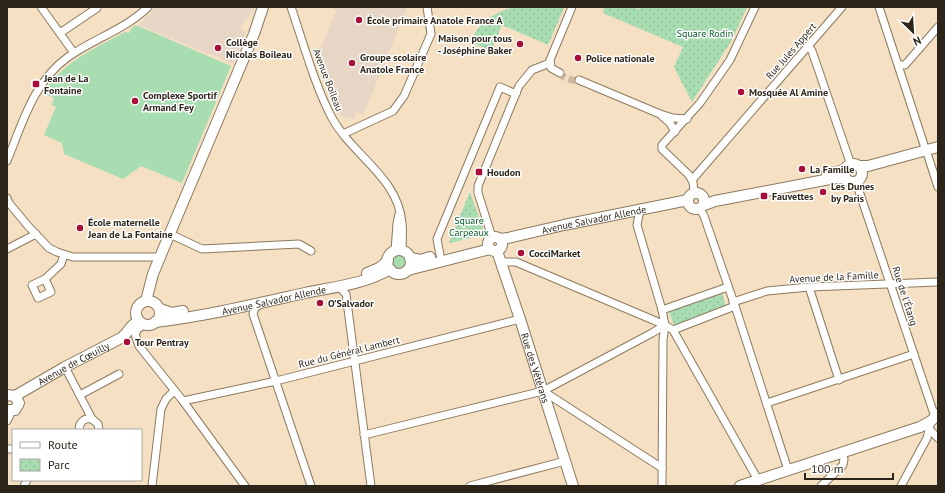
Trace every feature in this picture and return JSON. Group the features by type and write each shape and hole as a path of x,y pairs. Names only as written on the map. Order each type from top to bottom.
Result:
{"main road":[{"path":"146,300 156,303 160,309 160,317 155,322 148,325 142,323 137,318 136,310 140,304 146,300 153,274 254,34 263,7"},
{"name":"Avenue Salvador Allende","path":"927,154 938,147"},
{"name":"Avenue Salvador Allende","path":"408,270 495,244 508,238 564,225 696,201 715,200 838,178 868,166 938,153"},
{"name":"Avenue Salvador Allende","path":"410,258 421,260 639,215 696,201"},
{"name":"Rue des Vétérans","path":"495,244 573,486"},
{"path":"398,250 405,252 410,258 411,262 408,270 404,272 394,272 389,265 390,255 398,250"},
{"path":"160,309 172,313 303,288 367,273 389,265"},
{"name":"Avenue Salvador Allende","path":"155,322 263,302 338,286 382,274 389,265"},
{"name":"Avenue de Cœuilly","path":"115,340 136,310"},
{"name":"Avenue de Cœuilly","path":"11,400 22,397 32,385 125,335 131,325 142,323"},
{"path":"740,486 920,427 933,420"}],"street":[{"path":"41,7 74,53"},
{"path":"7,161 35,95 49,74 58,64 131,20 148,7"},
{"name":"Avenue Boileau","path":"291,7 323,99 333,119 343,134 392,189 402,223 398,250"},
{"path":"343,134 392,111 404,96 431,34 427,7"},
{"path":"560,73 552,69 550,63 552,54 572,7"},
{"path":"755,7 730,60 687,119 662,145 662,149 692,180 696,201 704,216 788,470"},
{"name":"Rue Jules Appert","path":"692,180 842,7"},
{"path":"879,7 938,187"},
{"path":"60,33 97,8"},
{"path":"899,65 905,65 938,27"},
{"name":"Rue de l'Étang","path":"808,46 812,51 891,284 914,354 933,420"},
{"path":"495,244 484,213 478,187 520,86 532,70 550,63"},
{"path":"579,80 660,114 673,118 687,119"},
{"path":"440,255 437,239 500,87 516,94"},
{"path":"660,114 670,123 675,132"},
{"path":"7,198 13,208 49,248 64,255 73,257 160,257"},
{"path":"639,215 637,225 665,325 663,340 662,486"},
{"path":"7,249 36,234"},
{"path":"170,234 202,249 299,244 311,251"},
{"path":"45,279 61,264 64,255"},
{"path":"501,262 516,262 665,325 672,330 758,480"},
{"name":"Avenue de la Famille","path":"672,330 767,290 938,282"},
{"path":"338,286 346,294 371,486"},
{"path":"662,310 728,287"},
{"path":"809,287 839,380"},
{"path":"263,302 255,308 254,314 311,486"},
{"name":"Rue du Général Lambert","path":"183,401 276,381 520,319"},
{"path":"142,323 135,334 139,346 183,401 245,486"},
{"path":"364,435 543,391 665,325"},
{"path":"767,404 914,354"},
{"path":"65,367 92,419 98,424 99,429"},
{"path":"80,395 119,374"},
{"path":"152,486 161,409 166,399 174,391"},
{"path":"543,391 662,468"},
{"path":"7,421 11,400"},
{"path":"80,429 82,422 85,419 92,419"},
{"path":"933,420 938,438"},
{"path":"901,486 927,438 933,420"},
{"path":"821,486 843,465 844,459 842,453"},
{"path":"472,486 565,461"}],"shaded area":[{"name":"Collège Nicolas Boileau","path":"156,7 257,7 240,27 246,33 233,64 139,25"},
{"name":"Groupe scolaire Anatole France","path":"329,7 407,7 363,115 356,112 353,119 343,116 338,111 325,80 329,78 327,72 323,74 319,63 320,58 317,57 337,10"}],"green space":[{"path":"514,7 564,8 548,45 502,25 491,51 471,42 478,29 488,19 500,12"},
{"name":"Square Rodin","path":"602,7 634,7 639,9 645,7 747,7 732,40 692,102 674,67 683,47 603,13 604,8"},
{"name":"Complexe Sportif Armand Fey","path":"136,25 231,66 182,183 141,166 123,179 64,154 62,143 44,135 56,107 52,105 54,98 43,93 51,82 80,57 125,32 129,33"},
{"name":"Square Carpeaux","path":"470,192 485,234 451,243 449,242"},
{"path":"396,254 402,254 406,258 406,264 402,268 396,268 392,264 392,258"},
{"path":"722,292 726,308 675,327 668,310"}],"tunnel":[{"path":"560,73 568,79 579,80"}],"place":[{"name":"École primaire Anatole France A","path":"359,20"},
{"name":"Maison pour tous - Joséphine Baker","path":"520,44"},
{"name":"Collège Nicolas Boileau","path":"218,48"},
{"name":"Police nationale","path":"578,58"},
{"name":"Groupe scolaire Anatole France","path":"352,63"},
{"name":"Jean de La Fontaine","path":"36,84"},
{"name":"Mosquée Al Amine","path":"741,92"},
{"name":"Complexe Sportif Armand Fey","path":"135,101"},
{"name":"La Famille","path":"802,169"},
{"name":"Houdon","path":"479,172"},
{"name":"Les Dunes by Paris","path":"823,192"},
{"name":"Fauvettes","path":"764,196"},
{"name":"École maternelle Jean de La Fontaine","path":"80,228"},
{"name":"CocciMarket","path":"521,253"},
{"name":"O’Salvador","path":"320,303"},
{"name":"Tour Pentray","path":"127,342"}]}
